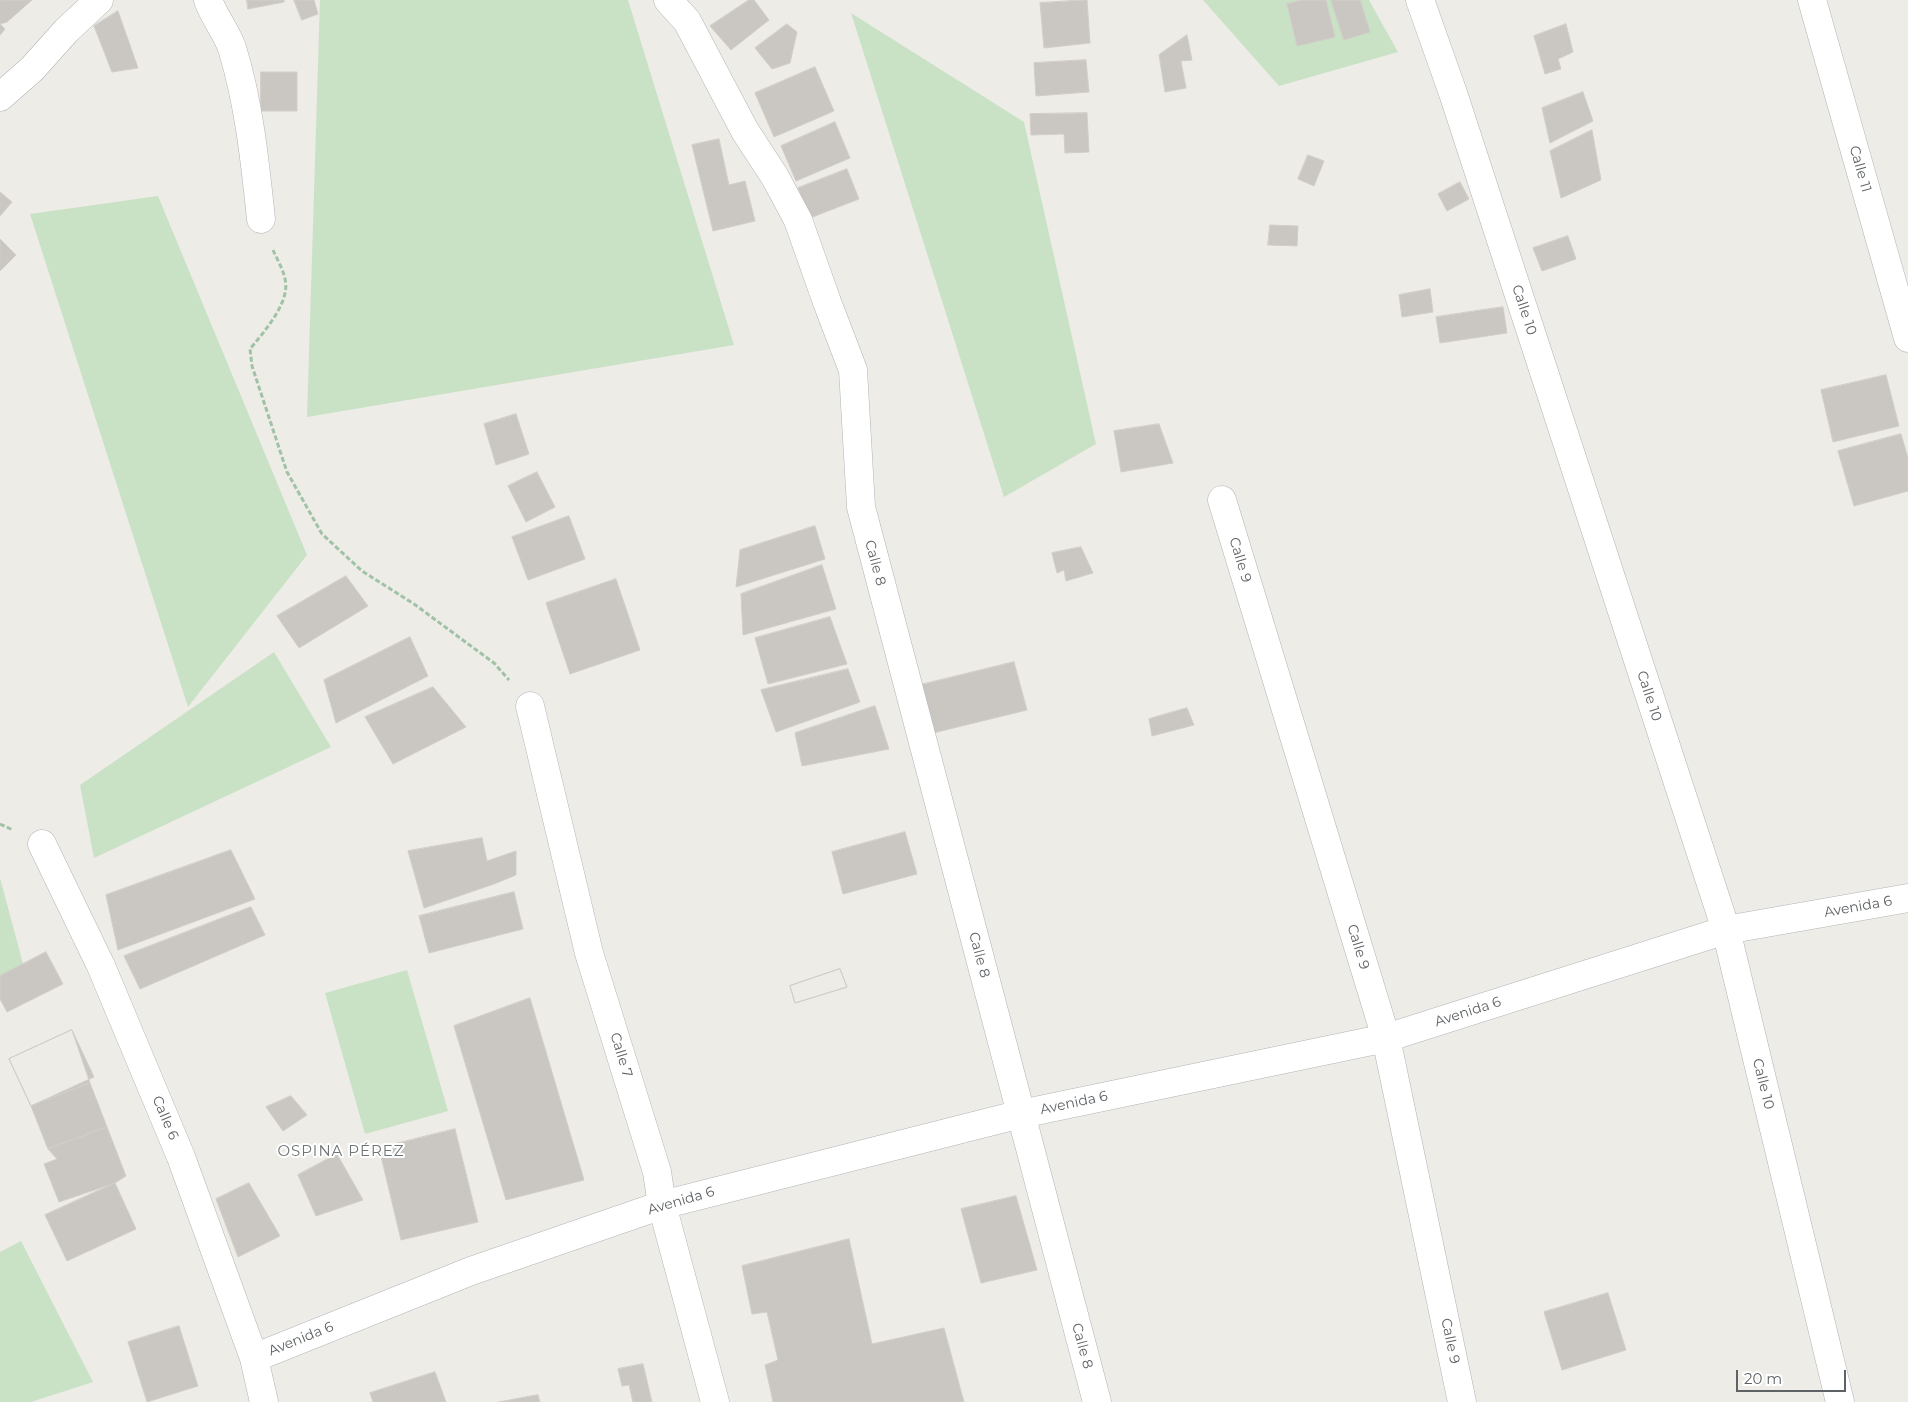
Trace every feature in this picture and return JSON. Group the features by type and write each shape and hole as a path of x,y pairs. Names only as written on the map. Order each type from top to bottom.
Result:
{"street":[{"path":"0,97 32,69 66,31 99,0"},
{"path":"208,0 212,14 231,46 241,83 254,153 261,219"},
{"name":"Calle 8","path":"668,0 687,20 745,130 775,177 798,220 853,370 861,507 1097,1402"},
{"name":"Calle 10","path":"1420,0 1459,111 1726,930 1840,1402"},
{"name":"Calle 11","path":"1812,0 1908,338"},
{"name":"Calle 9","path":"1222,500 1386,1038 1462,1402"},
{"name":"Calle 7","path":"530,706 589,952 657,1172 662,1205 715,1402"},
{"name":"Calle 6","path":"42,844 101,966 174,1139 254,1358 264,1402"},
{"name":"Avenida 6","path":"254,1358 471,1271 662,1205 1020,1114 1386,1038 1726,930 1908,898"}],"path":[{"path":"261,219 286,281 284,296 270,324 250,349 252,366 287,472 322,534 362,570 414,604 494,663 530,706"}],"green space":[{"path":"320,0 628,0 734,345 307,417"},
{"path":"1203,0 1369,0 1398,52 1279,86"},
{"path":"851,13 1024,122 1096,444 1004,497"},
{"path":"158,196 307,555 188,707 30,214"},
{"path":"274,652 331,747 94,858 80,785"},
{"path":"0,878 29,986 0,981"},
{"path":"407,970 448,1111 365,1134 325,993"},
{"path":"21,1241 93,1382 31,1402 0,1402 0,1252"}],"building":[{"path":"0,0 32,0 7,22 0,24"},
{"path":"247,0 284,0 284,2 248,9"},
{"path":"294,0 314,0 318,14 302,20"},
{"path":"749,0 754,0 769,20 731,50 710,26"},
{"path":"1087,0 1090,43 1044,48 1040,3"},
{"path":"1303,0 1326,0 1335,37 1297,46 1287,4"},
{"path":"1331,0 1360,0 1370,32 1344,40"},
{"path":"118,11 138,68 112,72 94,26"},
{"path":"0,24 5,29 0,35"},
{"path":"787,24 797,32 790,63 772,69 755,48"},
{"path":"1566,24 1573,52 1558,59 1561,69 1545,74 1534,36"},
{"path":"1187,35 1192,60 1181,61 1186,88 1165,92 1159,55"},
{"path":"1086,60 1089,92 1036,96 1034,63"},
{"path":"815,67 834,111 774,137 755,93"},
{"path":"261,72 297,72 297,111 261,111"},
{"path":"1583,92 1593,121 1550,143 1542,108"},
{"path":"1087,113 1089,152 1065,153 1064,134 1031,135 1030,114"},
{"path":"835,122 850,158 796,181 781,146"},
{"path":"1592,130 1601,180 1561,198 1550,151"},
{"path":"719,139 729,185 745,181 755,221 713,231 692,145"},
{"path":"1308,155 1324,161 1314,186 1298,179"},
{"path":"847,169 859,199 810,218 798,188"},
{"path":"1460,182 1469,199 1447,211 1438,194"},
{"path":"0,192 12,202 0,216"},
{"path":"1270,225 1298,226 1297,246 1268,245"},
{"path":"1568,236 1576,259 1542,271 1533,248"},
{"path":"0,239 16,255 0,271"},
{"path":"1430,289 1433,312 1402,317 1399,295"},
{"path":"1503,307 1507,333 1440,343 1436,317"},
{"path":"1886,375 1899,426 1833,442 1821,390"},
{"path":"516,414 529,454 496,465 484,424"},
{"path":"1159,424 1173,463 1121,472 1114,431"},
{"path":"1901,434 1908,458 1908,491 1854,506 1838,451"},
{"path":"537,472 555,507 526,522 508,486"},
{"path":"569,516 585,559 528,580 512,537"},
{"path":"815,526 825,559 736,587 740,550"},
{"path":"1081,547 1093,573 1066,581 1064,570 1057,573 1052,553"},
{"path":"822,565 836,609 743,635 741,594"},
{"path":"346,576 368,606 299,648 277,616"},
{"path":"616,579 640,650 570,674 546,603"},
{"path":"830,617 847,664 768,684 755,638"},
{"path":"410,637 428,676 336,723 324,680"},
{"path":"1014,662 1027,710 925,735 912,687"},
{"path":"848,669 860,702 776,732 761,690"},
{"path":"433,687 466,727 393,764 365,717"},
{"path":"875,706 889,749 802,766 795,733"},
{"path":"1187,708 1194,725 1152,736 1149,719"},
{"path":"905,832 917,874 843,894 832,852"},
{"path":"482,838 487,861 516,851 516,875 424,908 408,851"},
{"path":"231,850 255,899 118,950 106,895"},
{"path":"514,892 523,929 429,953 419,916"},
{"path":"251,907 265,935 140,989 124,956"},
{"path":"46,952 63,984 7,1012 0,999 0,976"},
{"path":"840,969 847,987 795,1003 790,986"},
{"path":"840,969 847,987 795,1003 790,986"},
{"path":"530,998 584,1180 506,1200 454,1026"},
{"path":"72,1030 90,1083 31,1106 9,1059"},
{"path":"72,1030 94,1077 31,1106 9,1059"},
{"path":"90,1083 107,1127 48,1149 31,1106"},
{"path":"291,1096 307,1115 283,1131 266,1107"},
{"path":"107,1127 126,1176 115,1183 59,1202 44,1164 57,1159 48,1149"},
{"path":"455,1129 478,1222 401,1240 379,1148"},
{"path":"337,1154 363,1200 316,1216 298,1175"},
{"path":"115,1183 136,1229 67,1261 45,1215"},
{"path":"249,1183 280,1236 238,1257 216,1199"},
{"path":"1016,1196 1037,1270 981,1283 961,1209"},
{"path":"849,1239 872,1344 944,1328 964,1402 773,1402 765,1365 778,1360 767,1312 752,1314 742,1266"},
{"path":"1608,1293 1626,1350 1562,1370 1544,1312"},
{"path":"179,1326 198,1386 147,1402 128,1342"},
{"path":"643,1364 652,1402 633,1402 629,1385 622,1386 618,1369"},
{"path":"435,1372 446,1402 373,1402 370,1393"},
{"path":"538,1395 540,1402 499,1402"}],"district":[{"name":"OSPINA PÉREZ","path":"341,1152"}]}
